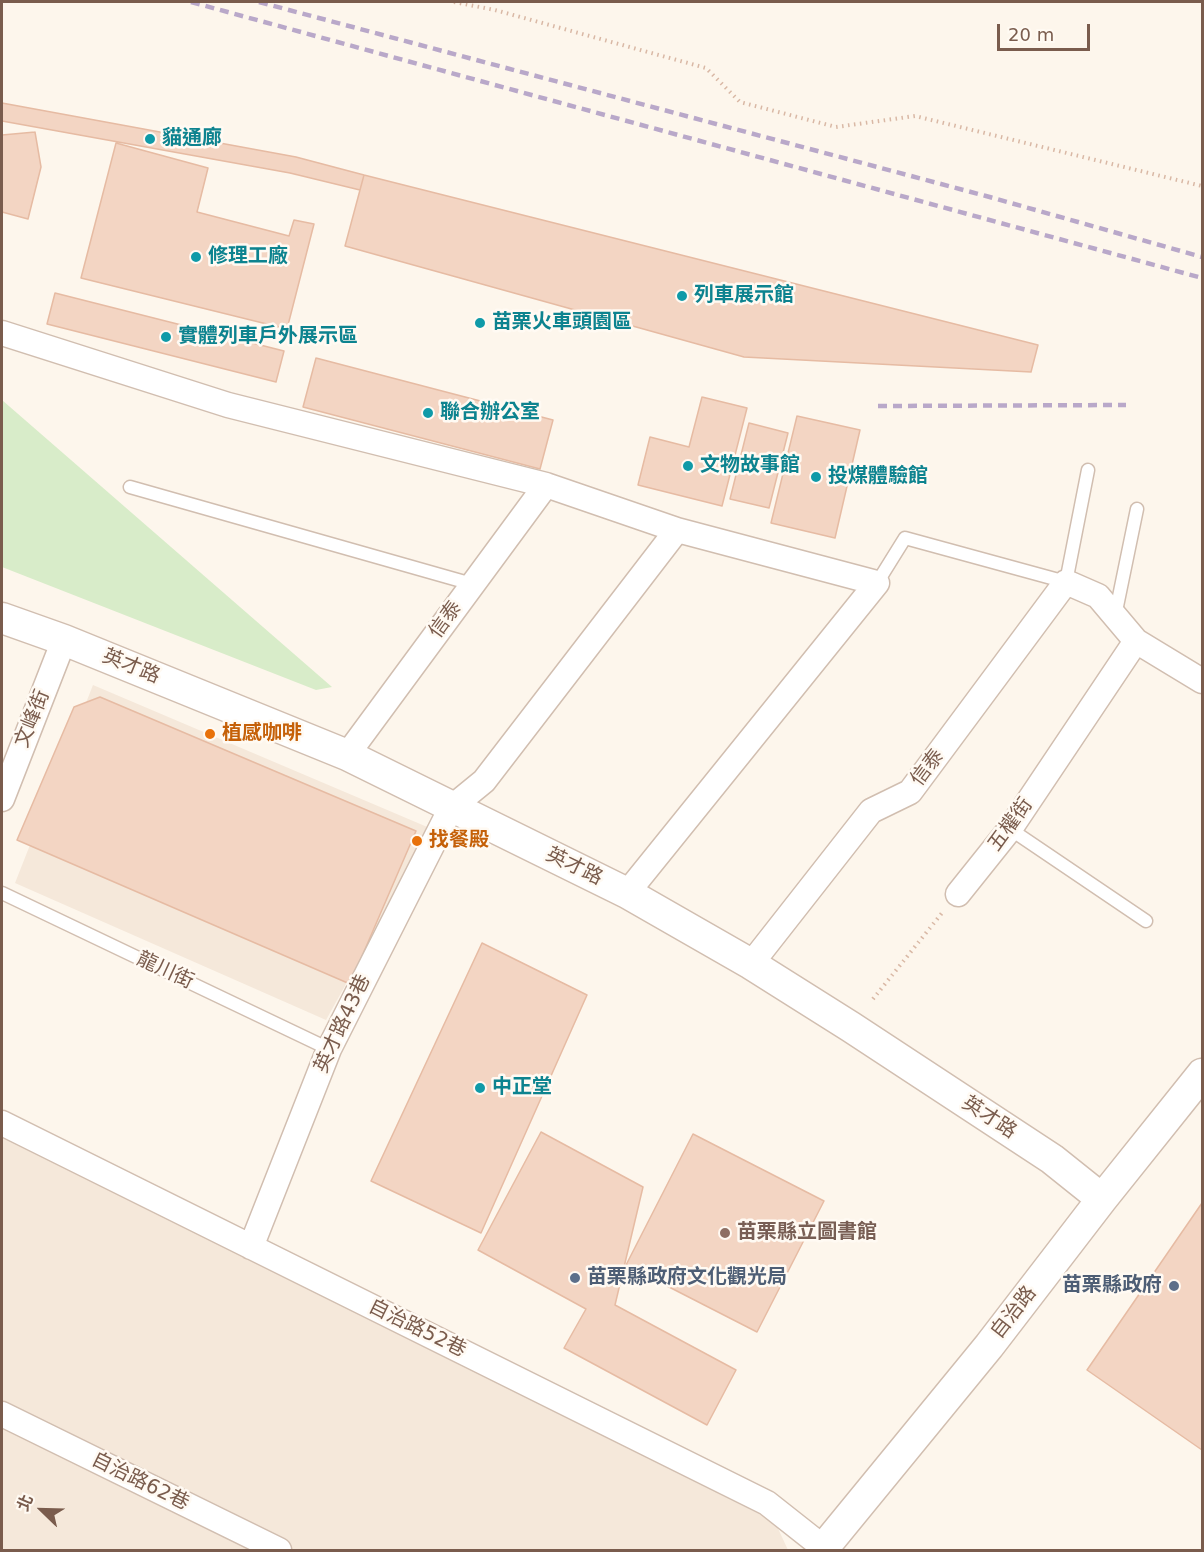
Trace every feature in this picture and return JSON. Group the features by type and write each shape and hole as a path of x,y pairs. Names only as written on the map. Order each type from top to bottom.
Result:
{"street":[{"path":"2,333 228,405 546,485 677,530 877,583 627,892"},
{"name":"信泰","path":"347,755 546,485"},
{"path":"452,808 484,781 677,530"},
{"path":"1066,582 1098,596 1136,641 1203,681"},
{"name":"信泰","path":"751,964 871,811 910,792 1066,582"},
{"name":"英才路","path":"2,618 64,640 347,755 627,892 751,964 851,1027 1052,1159 1102,1199"},
{"name":"文峰街","path":"2,799 64,640"},
{"name":"五權街","path":"958,894 1010,830 1136,641"},
{"name":"英才路43巷","path":"251,1247 329,1049 452,808"},
{"name":"自治路","path":"823,1549 981,1355 1203,1074"},
{"name":"自治路52巷","path":"2,1123 767,1503 823,1549"},
{"name":"自治路62巷","path":"2,1414 279,1551"}],"lane":[{"path":"877,583 905,538 1066,582 1088,470"},
{"path":"130,487 472,584"},
{"path":"1115,616 1137,509"},
{"path":"1010,830 1146,921"},
{"name":"龍川街","path":"2,893 329,1049"}],"path":[{"path":"454,2 495,10 706,68 740,102 836,128 915,116 1203,186"},
{"path":"873,999 958,894"}],"shaded area":[{"path":"93,685 432,829 326,1020 15,883"},
{"path":"2,1133 775,1522 788,1550 2,1550"}],"green space":[{"path":"2,400 332,687 316,690 2,567"}],"building":[{"name":"貓通廊","path":"2,103 296,157 364,175 360,190 290,173 2,121"},
{"path":"35,132 41,167 28,219 2,212 2,135"},
{"name":"修理工廠","path":"116,143 208,168 197,212 289,236 294,220 314,224 287,329 81,278"},
{"name":"列車展示館","path":"364,175 1038,345 1031,372 744,357 345,246"},
{"name":"實體列車戶外展示區","path":"55,293 284,351 276,382 47,324"},
{"name":"聯合辦公室","path":"316,358 553,420 540,469 303,407"},
{"name":"文物故事館","path":"702,397 747,408 722,506 638,485 650,437 689,447"},
{"name":"投煤體驗館","path":"797,416 860,430 835,538 771,523"},
{"path":"749,423 788,433 769,508 730,499"},
{"path":"100,697 416,831 350,984 17,840 74,707"},
{"name":"中正堂","path":"482,943 587,995 481,1233 371,1181"},
{"name":"苗栗縣政府文化觀光局","path":"541,1132 643,1187 615,1305 736,1370 707,1425 564,1348 586,1309 478,1250"},
{"name":"苗栗縣立圖書館","path":"693,1134 824,1201 757,1332 626,1265"},
{"name":"苗栗縣政府","path":"1202,1203 1202,1450 1087,1370"}],"railway":[{"path":"191,2 1202,278"},
{"path":"259,2 986,196 1202,257"},
{"path":"878,406 1126,405"}],"place":[{"name":"貓通廊","path":"150,139"},
{"name":"修理工廠","path":"196,257"},
{"name":"列車展示館","path":"682,296"},
{"name":"苗栗火車頭園區","path":"480,323"},
{"name":"實體列車戶外展示區","path":"166,337"},
{"name":"聯合辦公室","path":"428,413"},
{"name":"文物故事館","path":"688,466"},
{"name":"投煤體驗館","path":"816,477"},
{"name":"植感咖啡","path":"210,734"},
{"name":"找餐殿","path":"417,841"},
{"name":"中正堂","path":"480,1088"},
{"name":"苗栗縣立圖書館","path":"725,1233"},
{"name":"苗栗縣政府文化觀光局","path":"575,1278"},
{"name":"苗栗縣政府","path":"1174,1286"}]}
